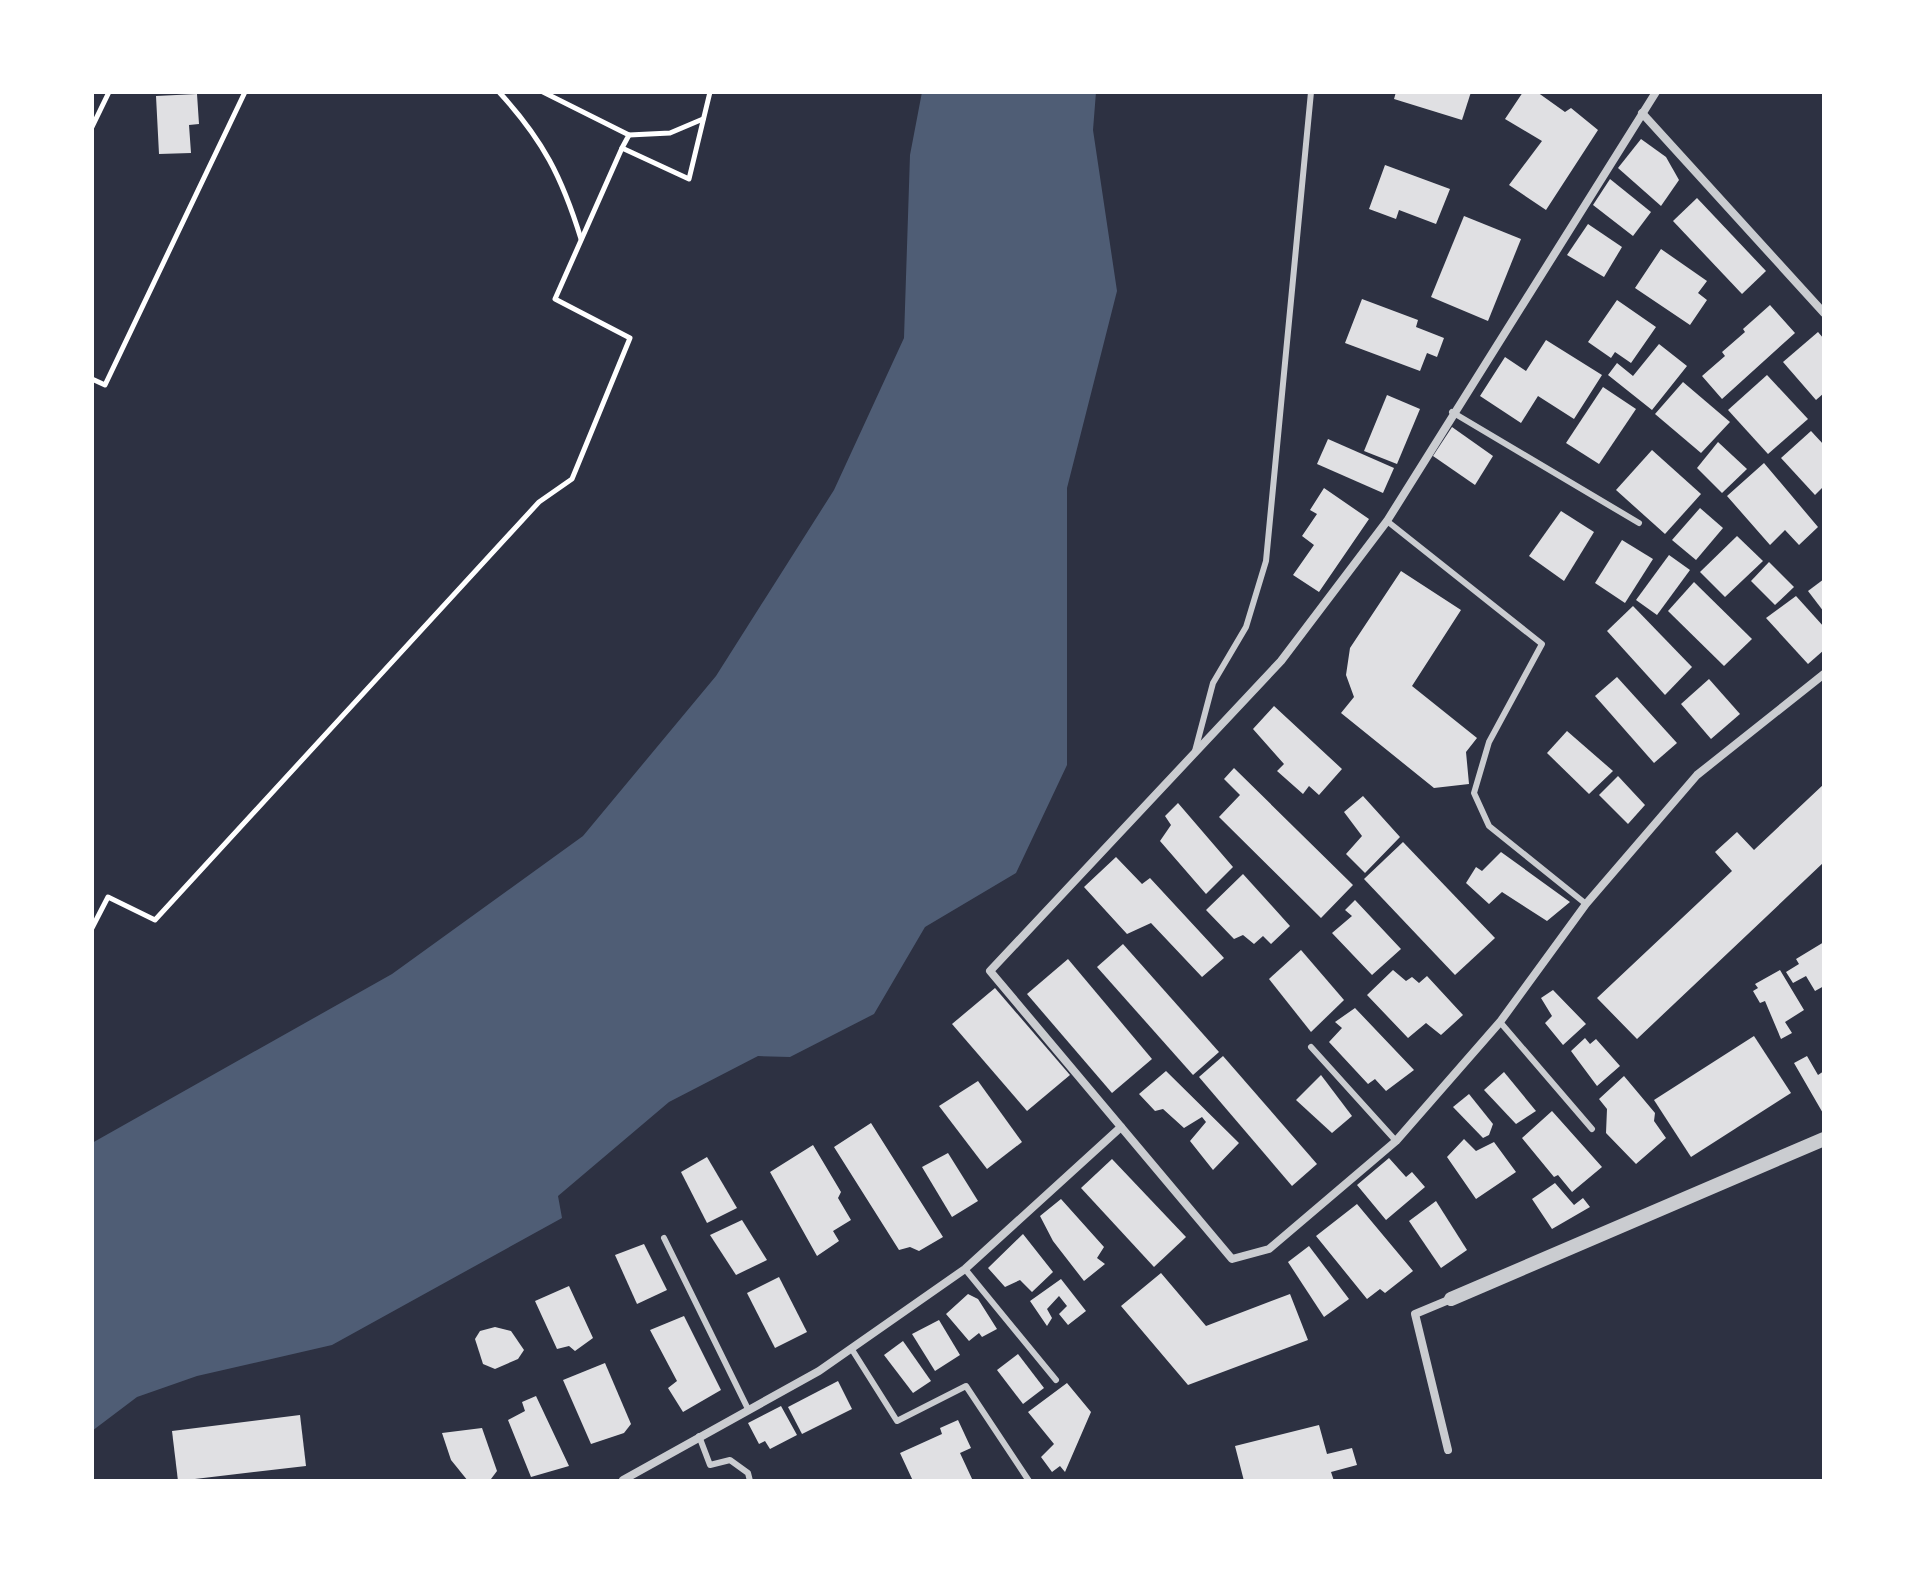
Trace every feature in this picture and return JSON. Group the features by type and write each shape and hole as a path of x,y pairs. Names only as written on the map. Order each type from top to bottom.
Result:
{"street":[{"path":"1656,92 1452,412 1387,521 1281,661 990,971 1232,1259 1269,1249 1396,1141 1500,1022 1586,904 1697,775 1824,674"},
{"path":"1642,113 1824,313"},
{"path":"621,1481 819,1371 965,1269 1121,1127"},
{"path":"1448,1450 1415,1314 1824,1139"}],"lane":[{"path":"1195,751 1213,683 1246,627 1266,561 1311,92"},
{"path":"1452,412 1639,523"},
{"path":"1387,521 1542,644 1489,742 1474,793 1489,826 1586,904"},
{"path":"1500,1022 1592,1129"},
{"path":"1311,1047 1396,1141"},
{"path":"664,1238 748,1409"},
{"path":"965,1269 1056,1380"},
{"path":"851,1348 897,1421 966,1386 1029,1481"},
{"path":"699,1436 710,1465 730,1460 748,1473 750,1481"}],"path":[{"path":"92,127 109,92"},
{"path":"92,379 105,385 245,92"},
{"path":"499,92 532,129 565,188 581,240"},
{"path":"543,92 629,135 670,133 703,119"},
{"path":"622,148 689,179 710,92"},
{"path":"92,928 108,897 155,920 539,502 572,479 630,338 555,299 629,135"}],"water":[{"path":"922,92 1096,92 1093,130 1117,291 1067,488 1067,765 1016,873 925,927 874,1014 790,1057 758,1056 669,1102 558,1196 562,1218 332,1345 197,1376 137,1397 92,1431 92,1143 392,974 583,836 716,676 834,490 904,338 910,155"}],"building":[{"path":"1396,92 1471,92 1462,120 1394,99"},
{"path":"1523,92 1537,92 1565,112 1571,108 1598,130 1546,210 1509,185 1542,141 1505,119"},
{"path":"197,94 199,124 189,125 191,153 159,154 156,96"},
{"path":"1641,139 1666,157 1679,180 1661,206 1618,168"},
{"path":"1385,165 1450,189 1436,224 1399,210 1396,219 1369,209"},
{"path":"1610,179 1651,212 1633,236 1593,205"},
{"path":"1697,198 1766,271 1742,294 1673,221"},
{"path":"1464,216 1521,239 1488,321 1431,297"},
{"path":"1588,224 1622,247 1604,277 1567,255"},
{"path":"1661,249 1707,281 1698,293 1707,300 1690,325 1635,288"},
{"path":"1362,299 1418,320 1416,327 1444,338 1437,357 1427,353 1420,371 1345,343"},
{"path":"1617,300 1656,327 1631,363 1615,352 1611,358 1588,342"},
{"path":"1770,305 1795,333 1722,399 1702,376 1725,356 1722,352 1745,332 1743,329"},
{"path":"1818,332 1824,339 1824,393 1816,400 1783,362"},
{"path":"1546,340 1602,375 1574,419 1538,396 1521,423 1480,396 1505,357 1526,371"},
{"path":"1659,344 1687,366 1652,410 1608,375 1617,363 1633,376"},
{"path":"1767,375 1808,419 1768,454 1728,410"},
{"path":"1683,382 1730,422 1701,453 1655,414"},
{"path":"1603,387 1636,409 1599,464 1566,443"},
{"path":"1387,395 1420,409 1397,464 1364,451"},
{"path":"1452,427 1493,456 1475,485 1433,456"},
{"path":"1811,431 1824,445 1824,486 1815,495 1781,458"},
{"path":"1328,439 1394,468 1383,493 1317,464"},
{"path":"1718,442 1747,469 1722,493 1697,468"},
{"path":"1652,450 1701,494 1665,534 1616,490"},
{"path":"1764,463 1818,527 1799,545 1785,530 1770,545 1727,496"},
{"path":"1324,488 1369,519 1319,592 1293,575 1314,545 1302,536 1317,514 1310,510"},
{"path":"1700,508 1723,528 1696,560 1672,540"},
{"path":"1561,511 1594,532 1564,581 1529,556"},
{"path":"1737,536 1763,561 1725,597 1700,572"},
{"path":"1622,540 1653,559 1625,603 1595,583"},
{"path":"1669,555 1690,570 1657,615 1636,600"},
{"path":"1769,562 1794,587 1775,605 1751,581"},
{"path":"1401,571 1461,610 1412,686 1477,738 1466,752 1469,784 1434,788 1341,713 1354,697 1346,675 1350,648"},
{"path":"1824,579 1824,612 1808,591"},
{"path":"1694,582 1752,639 1724,666 1668,611"},
{"path":"1796,596 1824,627 1824,650 1808,664 1766,618"},
{"path":"1633,606 1692,667 1665,695 1607,631"},
{"path":"1617,677 1677,743 1654,763 1595,696"},
{"path":"1709,679 1740,714 1711,739 1681,704"},
{"path":"1274,706 1342,769 1319,795 1309,786 1303,794 1277,771 1284,764 1253,729"},
{"path":"1567,731 1613,771 1589,794 1547,753"},
{"path":"1234,768 1353,885 1321,918 1219,817 1240,795 1224,779"},
{"path":"1618,776 1645,805 1628,824 1599,795"},
{"path":"1824,784 1824,862 1637,1039 1597,998 1732,871 1715,852 1737,832 1754,850"},
{"path":"1363,796 1400,837 1365,873 1346,854 1362,836 1344,812"},
{"path":"1178,803 1233,867 1206,894 1160,841 1171,825 1165,816"},
{"path":"1403,842 1495,938 1455,975 1364,879"},
{"path":"1501,852 1570,902 1547,921 1502,892 1489,904 1466,883 1476,867 1482,871"},
{"path":"1116,857 1142,884 1150,878 1224,958 1202,977 1151,923 1127,934 1084,887"},
{"path":"1243,874 1290,926 1271,944 1263,936 1254,944 1243,935 1234,939 1206,910"},
{"path":"1355,900 1401,949 1372,975 1332,933 1352,916 1345,910"},
{"path":"1824,942 1824,986 1815,991 1806,976 1793,983 1786,972 1799,964 1796,959"},
{"path":"1123,944 1219,1052 1193,1075 1097,967"},
{"path":"1301,950 1344,1000 1311,1032 1269,979"},
{"path":"1068,959 1152,1059 1112,1093 1027,994"},
{"path":"1393,970 1406,981 1412,977 1419,983 1427,976 1463,1015 1441,1035 1426,1023 1408,1038 1367,995"},
{"path":"1780,970 1804,1010 1785,1022 1792,1033 1781,1039 1765,1001 1760,1003 1753,991 1758,988 1755,984"},
{"path":"995,988 1070,1075 1027,1111 952,1024"},
{"path":"1553,990 1586,1024 1563,1045 1545,1023 1552,1016 1541,998"},
{"path":"1355,1008 1414,1070 1386,1091 1375,1079 1368,1084 1329,1042 1342,1028 1335,1022"},
{"path":"1754,1036 1791,1093 1691,1157 1654,1100"},
{"path":"1585,1038 1590,1044 1596,1039 1620,1066 1597,1086 1571,1051"},
{"path":"1223,1056 1317,1164 1292,1186 1199,1077"},
{"path":"1807,1056 1818,1075 1824,1071 1824,1115 1794,1063"},
{"path":"1166,1071 1239,1143 1213,1170 1190,1141 1206,1122 1202,1117 1184,1128 1163,1109 1155,1111 1139,1094"},
{"path":"1504,1072 1536,1111 1516,1124 1484,1090"},
{"path":"1321,1075 1352,1116 1332,1133 1296,1100"},
{"path":"1624,1076 1655,1113 1654,1121 1666,1138 1636,1164 1606,1133 1607,1109 1599,1099"},
{"path":"978,1081 1022,1142 987,1169 939,1106"},
{"path":"1469,1094 1493,1124 1489,1135 1483,1138 1453,1107"},
{"path":"1552,1111 1602,1167 1572,1192 1558,1175 1554,1177 1522,1138"},
{"path":"871,1123 943,1237 919,1251 910,1247 899,1250 834,1147"},
{"path":"1464,1139 1476,1151 1494,1142 1516,1172 1476,1199 1447,1157"},
{"path":"813,1145 841,1192 838,1198 851,1220 833,1231 839,1241 817,1256 770,1172"},
{"path":"948,1153 978,1201 952,1217 922,1167"},
{"path":"707,1157 737,1208 707,1223 681,1172"},
{"path":"1389,1158 1406,1177 1412,1172 1425,1187 1386,1220 1357,1185"},
{"path":"1112,1159 1186,1237 1154,1267 1081,1188"},
{"path":"1555,1183 1574,1205 1583,1198 1590,1207 1552,1229 1532,1199"},
{"path":"1061,1199 1104,1247 1097,1258 1105,1264 1084,1281 1053,1241 1040,1216"},
{"path":"1436,1201 1467,1250 1441,1268 1409,1221"},
{"path":"1357,1204 1413,1271 1385,1293 1380,1289 1367,1299 1316,1236"},
{"path":"742,1220 767,1260 736,1275 710,1235"},
{"path":"1023,1234 1053,1272 1032,1292 1020,1280 1005,1287 988,1268"},
{"path":"644,1244 667,1290 637,1304 615,1255"},
{"path":"1309,1246 1349,1299 1324,1317 1288,1262"},
{"path":"1161,1273 1206,1326 1290,1294 1308,1340 1188,1385 1121,1306"},
{"path":"779,1277 807,1332 775,1348 747,1293"},
{"path":"1061,1279 1086,1311 1068,1325 1059,1314 1067,1306 1059,1296 1047,1309 1052,1318 1047,1326 1030,1301"},
{"path":"569,1286 593,1338 575,1351 569,1346 557,1349 535,1301"},
{"path":"968,1294 978,1299 997,1329 982,1337 979,1333 969,1341 946,1314"},
{"path":"684,1316 721,1390 683,1412 668,1388 677,1381 650,1330"},
{"path":"939,1320 960,1355 935,1371 912,1334"},
{"path":"495,1327 511,1331 524,1350 518,1359 495,1369 483,1364 475,1339 480,1331"},
{"path":"903,1341 931,1381 913,1393 884,1355"},
{"path":"1018,1354 1044,1388 1023,1404 997,1370"},
{"path":"605,1363 631,1424 624,1433 591,1444 563,1380"},
{"path":"838,1381 852,1409 802,1434 788,1407"},
{"path":"1067,1383 1091,1412 1065,1472 1060,1466 1052,1472 1041,1457 1054,1444 1028,1412"},
{"path":"536,1396 569,1466 531,1477 508,1420 525,1411 522,1402"},
{"path":"781,1406 797,1435 770,1449 765,1441 759,1444 748,1423"},
{"path":"300,1415 306,1466 178,1481 172,1431"},
{"path":"958,1420 971,1448 960,1453 973,1481 913,1481 900,1453 942,1434 940,1428"},
{"path":"1319,1425 1327,1454 1352,1448 1357,1465 1331,1472 1334,1481 1244,1481 1235,1446"},
{"path":"482,1428 497,1471 491,1479 468,1481 451,1460 442,1433"}]}
